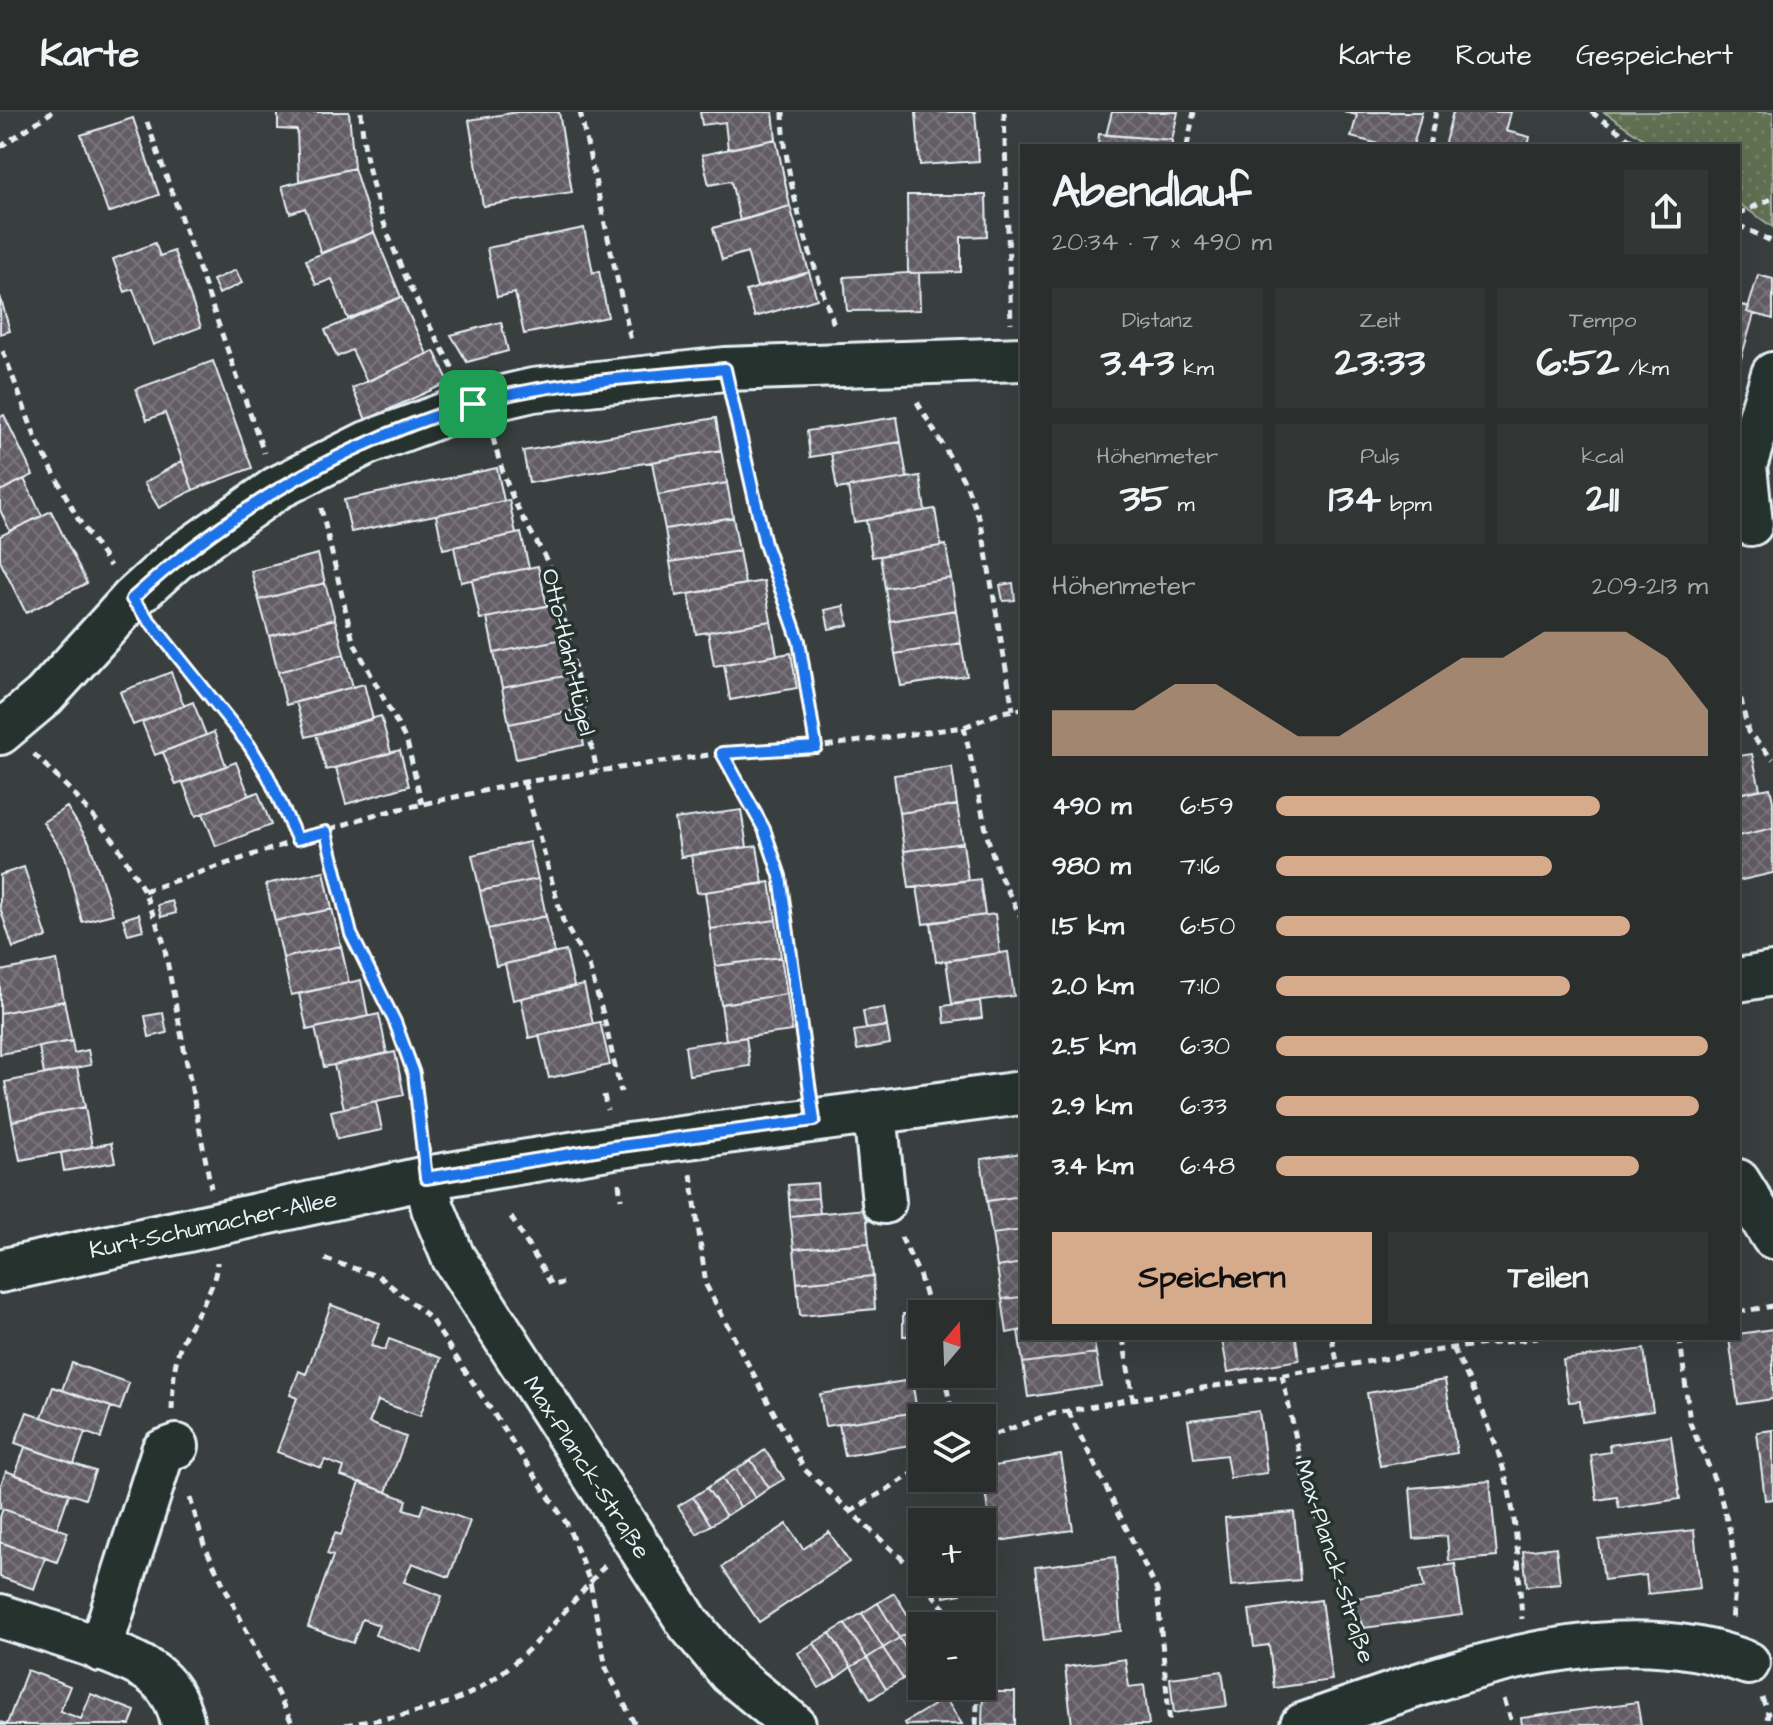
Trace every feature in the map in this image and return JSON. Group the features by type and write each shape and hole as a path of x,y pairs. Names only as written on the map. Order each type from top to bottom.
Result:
{"street":[{"path":"0,733 44,696 132,599 176,559 294,479 367,443 478,402 533,390 725,369 1017,359"},
{"path":"1754,524 1745,466 1773,374"},
{"path":"1740,980 1773,974"},
{"name":"Kurt-Schumacher-Allee","path":"0,1271 426,1178 686,1137 1020,1093"},
{"path":"875,1112 884,1202"},
{"name":"Max-Planck-Straße","path":"426,1178 433,1208 453,1257 689,1624 730,1673 794,1725"},
{"path":"1740,1184 1773,1237"},
{"path":"100,1650 163,1451 177,1446"},
{"path":"0,1616 100,1650 155,1674 181,1712 183,1725"},
{"path":"1302,1725 1525,1655 1590,1646 1652,1643 1735,1658"}],"path":[{"path":"0,147 52,112"},
{"name":"Otto-Hahn-Hügel","path":"361,112 369,170 405,277 478,402 523,518 545,554 556,581 597,771"},
{"path":"580,112 640,378"},
{"path":"783,112 783,136 801,223 847,365"},
{"path":"1004,112 1017,359"},
{"path":"1187,144 1194,112"},
{"path":"1429,144 1436,112"},
{"path":"1591,112 1637,144"},
{"path":"147,122 294,479 353,641 407,742 422,804"},
{"path":"1740,213 1773,198"},
{"path":"1740,226 1773,242"},
{"path":"3,351 36,439 78,519 132,599 249,745 268,776 297,839"},
{"path":"907,362 917,402 966,484 981,523 1013,710"},
{"path":"725,369 765,544 799,641 816,747"},
{"path":"1740,694 1748,732 1773,759"},
{"path":"144,891 373,815 524,782 722,753 816,747 964,727 1020,709"},
{"path":"964,727 988,839 998,872 1020,915"},
{"path":"722,753 764,829 780,876 814,1120"},
{"path":"524,782 563,921 589,966 621,1092"},
{"path":"326,832 351,934 395,1022 414,1074 426,1178"},
{"path":"686,1137 706,1285 804,1469 908,1564"},
{"path":"884,1202 919,1274 927,1300"},
{"path":"511,1217 552,1285 563,1283"},
{"path":"325,1259 380,1277 430,1318 567,1524 590,1582 606,1668 635,1725"},
{"path":"1740,1312 1773,1306"},
{"path":"1123,1340 1133,1399"},
{"path":"1332,1340 1338,1366"},
{"path":"996,1434 1051,1414 1133,1399 1521,1340"},
{"path":"1680,1340 1690,1423 1718,1488 1730,1531 1736,1574 1735,1658"},
{"path":"1453,1348 1497,1449 1509,1490 1525,1655"},
{"name":"Max-Planck-Straße","path":"1282,1375 1308,1493 1380,1699"},
{"path":"1068,1411 1157,1590 1170,1725"},
{"path":"850,1512 908,1477"},
{"path":"345,1725 407,1715 456,1700 503,1674 607,1562 637,1545"},
{"path":"935,1596 947,1612"},
{"path":"976,1725 977,1700"}],"green space":[{"path":"1604,112 1773,112 1773,227 1740,204 1740,144 1651,144"}],"building":[{"path":"278,112 349,112 354,168 299,181 297,130 278,129"},
{"path":"518,112 559,112 572,192 483,206 469,120"},
{"path":"700,112 773,112 776,139 728,149 725,122 702,125"},
{"path":"916,112 975,112 979,161 920,165"},
{"path":"1112,112 1178,112 1172,140 1106,135"},
{"path":"1344,112 1422,112 1414,144 1379,144 1351,137 1357,115"},
{"path":"1453,112 1511,112 1506,131 1530,137 1528,144 1445,144"},
{"path":"133,118 159,195 108,213 81,135"},
{"path":"1099,134 1172,140 1172,144 1098,144"},
{"path":"776,139 790,206 740,221 731,181 709,185 702,155"},
{"path":"354,168 374,232 321,253 305,208 290,213 282,186"},
{"path":"907,195 986,195 987,236 961,237 961,272 908,273"},
{"path":"790,206 809,272 757,287 747,252 722,260 713,228"},
{"path":"584,228 593,273 599,271 608,317 524,334 515,293 497,297 487,248"},
{"path":"374,232 401,297 348,319 332,279 316,285 306,260"},
{"path":"155,243 160,256 174,251 201,327 153,345 133,289 125,292 113,259"},
{"path":"236,270 242,283 219,294 213,280"},
{"path":"809,272 817,299 755,317 746,291"},
{"path":"919,273 920,310 847,311 844,277"},
{"path":"1758,275 1773,279 1773,319 1747,312"},
{"path":"0,296 10,331 0,334"},
{"path":"401,297 427,354 367,382 352,350 337,357 325,330"},
{"path":"1740,305 1749,307 1747,312 1754,314 1740,362"},
{"path":"501,322 508,351 467,362 451,335"},
{"path":"434,351 449,382 366,420 352,388"},
{"path":"213,361 252,468 193,490 165,413 147,420 136,389"},
{"path":"4,415 33,475 0,491 0,417"},
{"path":"897,417 901,442 810,457 807,431"},
{"path":"716,418 721,450 529,483 523,451"},
{"path":"901,442 907,478 837,489 831,453"},
{"path":"721,450 727,483 658,495 652,462"},
{"path":"182,461 193,490 159,508 144,483"},
{"path":"497,468 504,501 351,532 344,500"},
{"path":"920,476 925,511 854,522 848,487"},
{"path":"24,479 42,516 10,531 0,510 0,491"},
{"path":"727,483 733,517 665,529 658,495"},
{"path":"509,500 516,534 443,549 436,515"},
{"path":"935,509 941,546 872,557 866,520"},
{"path":"51,511 87,583 26,613 0,561 0,536"},
{"path":"733,517 739,551 670,562 665,529"},
{"path":"521,533 529,568 461,582 454,547"},
{"path":"946,545 951,578 885,588 880,556"},
{"path":"739,551 745,584 676,596 670,562"},
{"path":"318,554 325,583 259,600 251,571"},
{"path":"538,566 547,606 480,619 472,580"},
{"path":"951,578 956,610 890,621 885,588"},
{"path":"764,581 771,621 696,634 689,594"},
{"path":"325,583 335,619 269,636 259,600"},
{"path":"1013,583 1015,600 1003,601 1000,585"},
{"path":"555,604 563,639 494,653 487,618"},
{"path":"844,606 848,625 829,629 825,610"},
{"path":"956,610 961,643 895,654 890,621"},
{"path":"335,619 344,654 278,672 269,636"},
{"path":"771,621 777,655 714,666 708,632"},
{"path":"563,639 570,675 502,688 494,653"},
{"path":"961,643 967,676 901,686 895,654"},
{"path":"791,653 797,688 730,700 724,664"},
{"path":"344,654 353,687 286,705 278,672"},
{"path":"171,672 184,706 133,725 120,692"},
{"path":"570,675 577,710 509,724 502,688"},
{"path":"364,684 373,719 306,737 296,702"},
{"path":"193,702 206,735 155,755 142,722"},
{"path":"577,710 584,745 516,759 509,724"},
{"path":"381,716 391,753 326,770 316,734"},
{"path":"214,732 226,766 176,785 163,752"},
{"path":"400,750 409,786 346,804 336,768"},
{"path":"1752,754 1760,789 1740,794 1740,756"},
{"path":"236,762 249,795 196,816 183,783"},
{"path":"952,767 957,805 899,813 894,775"},
{"path":"1770,788 1773,828 1740,836 1740,794"},
{"path":"258,792 271,825 216,846 203,813"},
{"path":"957,805 963,843 904,851 899,813"},
{"path":"67,807 89,842 113,914 82,922 65,856 43,822"},
{"path":"741,810 747,847 681,857 675,819"},
{"path":"1773,828 1773,873 1740,881 1740,836"},
{"path":"529,842 538,879 480,891 472,855"},
{"path":"963,843 968,880 909,888 904,851"},
{"path":"757,846 763,884 697,893 691,855"},
{"path":"24,867 47,937 13,948 0,908 0,875"},
{"path":"324,871 332,909 275,921 266,884"},
{"path":"538,879 546,916 488,929 480,891"},
{"path":"980,879 985,915 923,924 917,887"},
{"path":"770,882 776,920 710,929 705,892"},
{"path":"172,901 176,913 161,917 158,905"},
{"path":"332,909 341,946 283,958 275,921"},
{"path":"139,914 143,930 128,934 123,919"},
{"path":"995,914 1000,953 936,962 931,922"},
{"path":"546,916 554,953 496,966 488,929"},
{"path":"776,920 781,957 715,966 710,929"},
{"path":"341,946 349,983 291,995 283,958"},
{"path":"566,951 574,986 513,1000 505,964"},
{"path":"1008,952 1014,996 952,1004 946,961"},
{"path":"781,957 787,994 721,1004 715,966"},
{"path":"57,960 64,1001 0,1013 0,971"},
{"path":"361,980 368,1016 307,1030 299,994"},
{"path":"584,985 593,1024 529,1038 521,998"},
{"path":"787,994 792,1031 726,1040 721,1004"},
{"path":"64,1001 72,1041 0,1054 0,1013"},
{"path":"980,1001 982,1018 945,1023 943,1006"},
{"path":"884,1008 887,1026 866,1029 863,1011"},
{"path":"163,1013 167,1033 149,1037 145,1016"},
{"path":"379,1014 387,1053 324,1067 315,1028"},
{"path":"600,1022 610,1065 549,1078 539,1035"},
{"path":"887,1026 890,1044 857,1050 854,1031"},
{"path":"746,1037 750,1066 689,1075 685,1046"},
{"path":"72,1041 74,1053 88,1050 91,1065 44,1074 39,1047"},
{"path":"395,1052 404,1095 344,1108 334,1065"},
{"path":"77,1068 85,1107 12,1121 5,1082"},
{"path":"376,1101 382,1130 337,1139 331,1111"},
{"path":"85,1107 92,1147 20,1160 12,1121"},
{"path":"111,1143 115,1162 64,1171 61,1153"},
{"path":"1020,1153 1020,1196 987,1201 981,1159"},
{"path":"817,1183 818,1198 789,1200 788,1185"},
{"path":"1020,1196 1020,1230 992,1234 987,1201"},
{"path":"818,1198 820,1213 790,1216 789,1200"},
{"path":"866,1209 869,1243 794,1249 790,1216"},
{"path":"1020,1230 1020,1263 997,1267 992,1234"},
{"path":"869,1243 873,1276 797,1283 794,1249"},
{"path":"1020,1263 1020,1297 1002,1299 997,1267"},
{"path":"873,1276 875,1309 800,1316 797,1283"},
{"path":"1020,1297 1020,1330 1007,1333 1002,1299"},
{"path":"331,1305 380,1323 371,1346 385,1350 389,1339 441,1358 420,1416 378,1401 369,1423 406,1437 386,1492 341,1476 344,1467 325,1460 321,1468 277,1452 297,1398 290,1395 299,1371 306,1374"},
{"path":"903,1314 908,1314 908,1336 903,1336"},
{"path":"1773,1329 1773,1399 1738,1404 1729,1340 1740,1340 1740,1334"},
{"path":"1018,1331 1020,1340 1093,1340 1096,1353 1023,1363"},
{"path":"1222,1340 1296,1340 1299,1360 1228,1372"},
{"path":"1644,1349 1653,1411 1582,1422 1580,1401 1569,1402 1563,1360"},
{"path":"1096,1353 1101,1386 1028,1397 1023,1363"},
{"path":"72,1363 129,1383 120,1410 62,1390"},
{"path":"1445,1380 1457,1453 1380,1466 1367,1393"},
{"path":"908,1381 908,1388 913,1388 916,1404 908,1404 908,1413 825,1426 820,1394"},
{"path":"53,1387 111,1407 101,1438 42,1417"},
{"path":"1259,1411 1267,1473 1230,1478 1226,1455 1194,1459 1188,1420"},
{"path":"27,1412 85,1432 74,1464 15,1443"},
{"path":"908,1413 908,1445 845,1456 839,1424"},
{"path":"1773,1430 1773,1499 1765,1500 1757,1432"},
{"path":"1671,1436 1680,1499 1619,1508 1617,1497 1597,1500 1591,1455 1610,1452 1609,1445"},
{"path":"25,1447 95,1471 85,1499 15,1475"},
{"path":"765,1450 784,1479 769,1488 751,1460"},
{"path":"1061,1455 1073,1530 996,1541 996,1508 987,1508 985,1492 996,1492 996,1466"},
{"path":"751,1460 769,1488 755,1498 736,1469"},
{"path":"736,1469 755,1498 740,1507 722,1478"},
{"path":"6,1471 69,1494 57,1528 0,1508 0,1487"},
{"path":"722,1478 740,1507 726,1516 707,1488"},
{"path":"1490,1481 1497,1557 1449,1561 1447,1536 1414,1539 1410,1488"},
{"path":"360,1482 407,1500 404,1509 420,1514 424,1504 470,1521 449,1577 412,1563 404,1582 442,1596 422,1652 375,1635 379,1625 362,1619 353,1643 308,1627 333,1556 327,1554 335,1533 341,1535"},
{"path":"707,1488 726,1516 711,1525 693,1497"},
{"path":"693,1497 711,1525 697,1534 678,1506"},
{"path":"3,1509 68,1532 57,1562 0,1542"},
{"path":"1294,1512 1300,1580 1231,1586 1225,1518"},
{"path":"787,1524 803,1549 829,1532 849,1562 759,1622 722,1567"},
{"path":"1694,1530 1700,1588 1648,1594 1646,1575 1604,1580 1599,1540"},
{"path":"0,1542 45,1558 34,1589 0,1577"},
{"path":"1556,1547 1560,1583 1527,1586 1523,1551"},
{"path":"1115,1557 1121,1631 1044,1641 1035,1567"},
{"path":"1455,1564 1462,1615 1364,1628 1350,1599 1424,1588 1421,1569"},
{"path":"894,1593 908,1615 908,1633 899,1638 878,1603"},
{"path":"1321,1600 1332,1680 1274,1688 1269,1645 1254,1647 1249,1610"},
{"path":"878,1603 899,1638 883,1648 862,1613"},
{"path":"862,1613 883,1648 867,1658 845,1624"},
{"path":"845,1624 867,1658 851,1667 830,1633"},
{"path":"830,1633 851,1667 836,1678 814,1643"},
{"path":"908,1633 908,1652 899,1638"},
{"path":"899,1638 908,1652 908,1676 903,1679 883,1648"},
{"path":"814,1643 836,1678 819,1688 798,1653"},
{"path":"883,1648 903,1679 886,1689 867,1658"},
{"path":"867,1658 886,1689 871,1699 851,1667"},
{"path":"1125,1659 1129,1687 1144,1685 1149,1725 1072,1725 1065,1667"},
{"path":"27,1670 70,1686 60,1711 81,1719 91,1694 135,1711 130,1725 0,1725 0,1722 7,1724"},
{"path":"1222,1671 1227,1706 1174,1713 1170,1678"},
{"path":"996,1692 1015,1692 1015,1725 982,1725 983,1700 996,1700"},
{"path":"946,1700 962,1724 905,1725"},
{"path":"1637,1702 1641,1725 1522,1725 1521,1718"}],"route":[{"path":"725,369 765,544 799,641 816,747 722,753 764,829 780,876 814,1120 613,1147 426,1178 414,1074 395,1022 351,934 326,832 297,839 268,776 249,745 132,599 176,559 277,488 367,443 473,404 533,390 725,369"}]}
